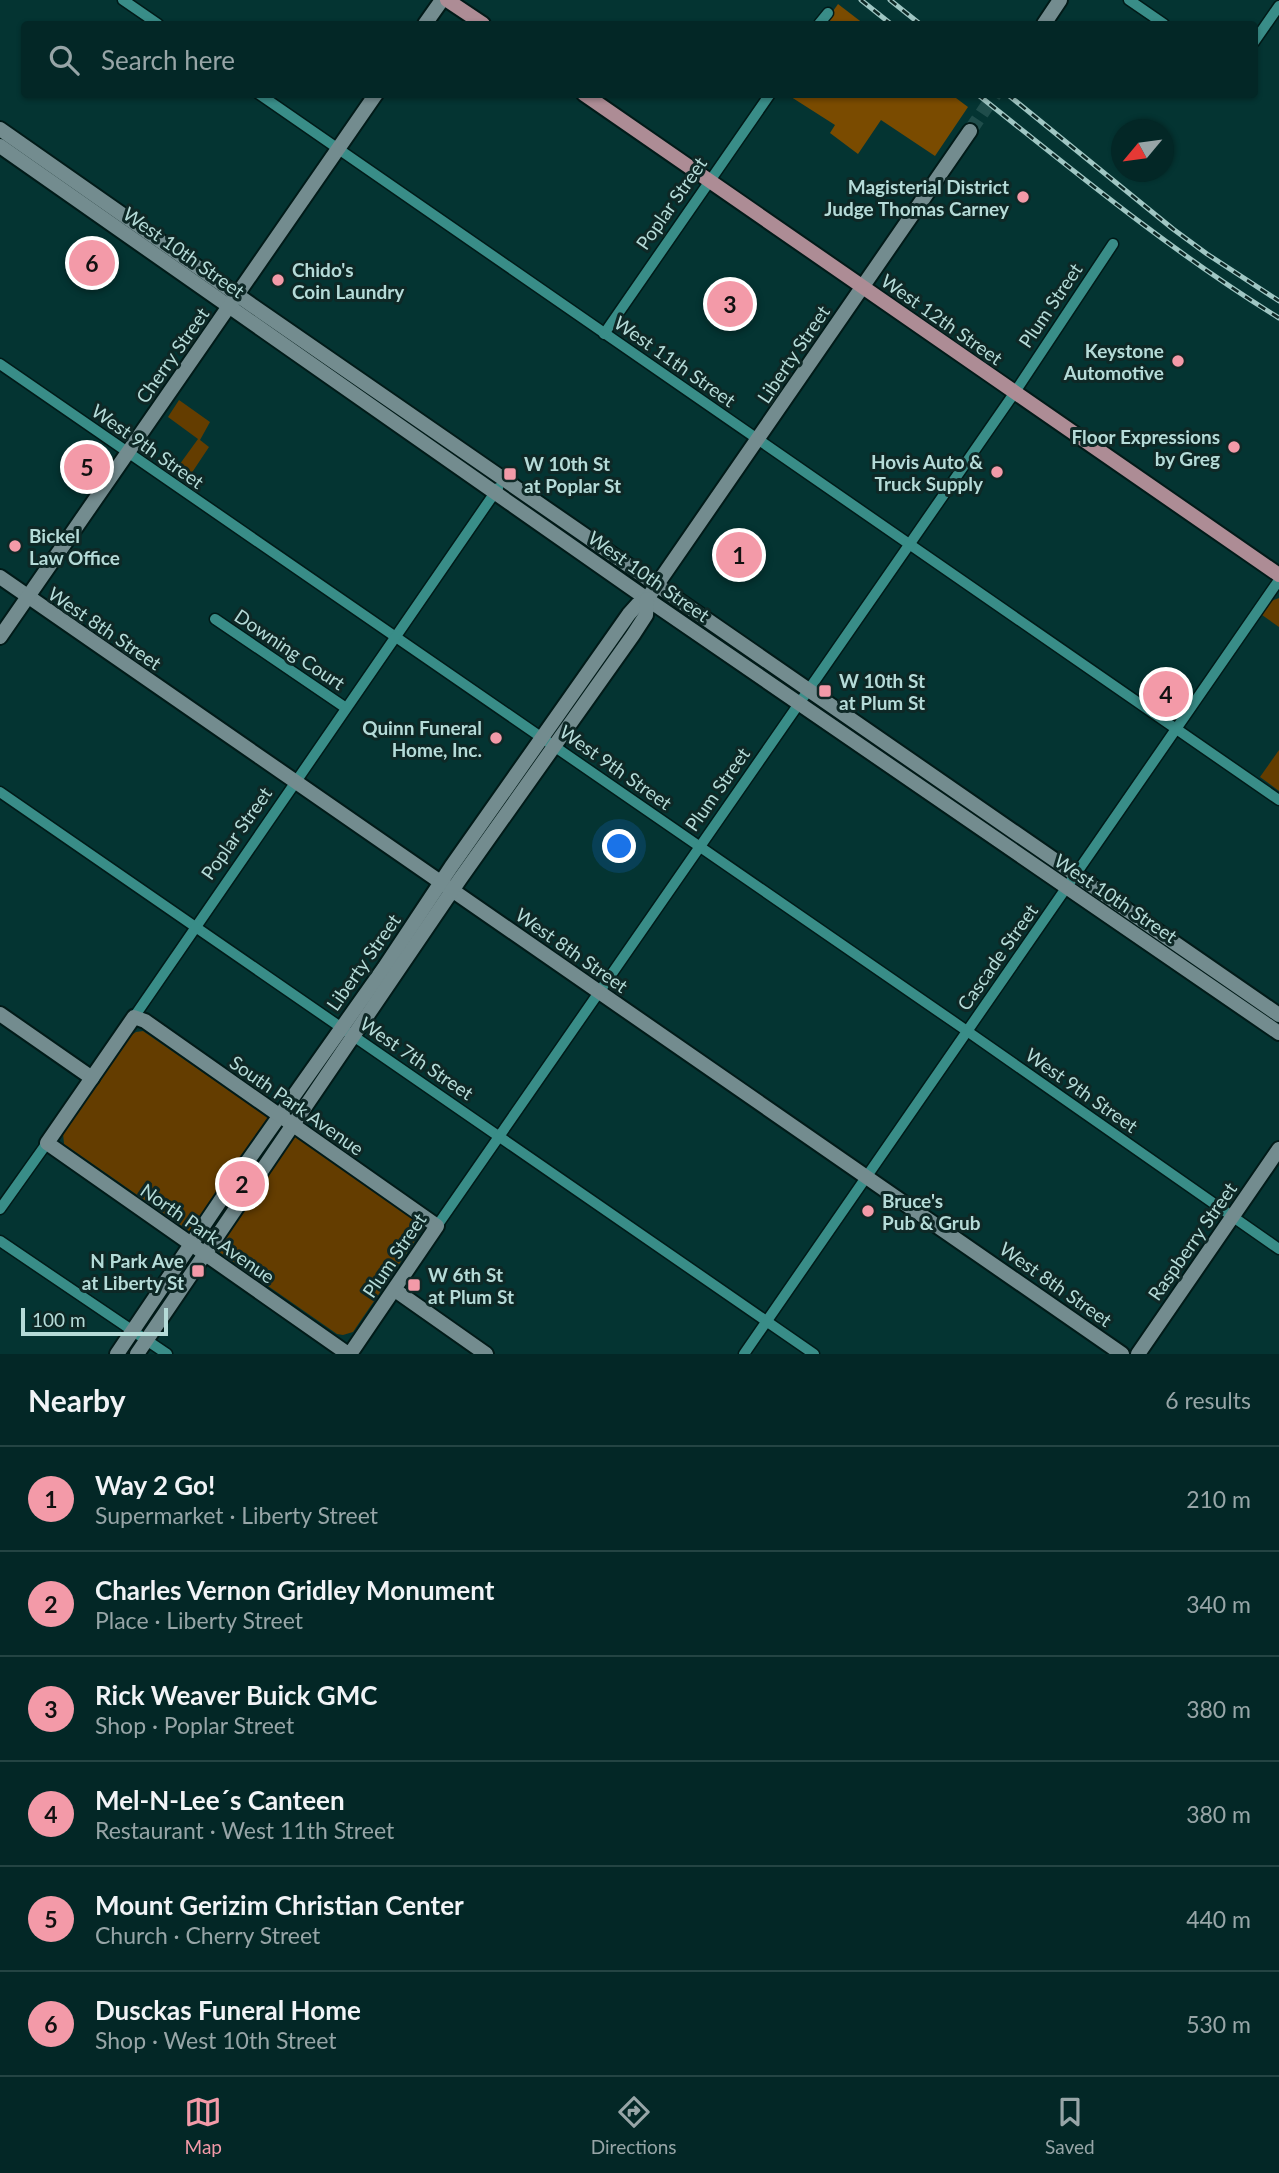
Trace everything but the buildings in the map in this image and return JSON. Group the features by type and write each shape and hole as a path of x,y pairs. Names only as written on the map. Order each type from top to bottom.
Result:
{"main road":[{"path":"447,0 478,21"},
{"name":"West 12th Street","path":"590,98 1279,578"}],"street":[{"path":"123,0 154,21"},
{"path":"427,21 442,0"},
{"path":"1046,21 1060,0"},
{"path":"1129,0 1160,21"},
{"path":"1258,38 1279,6"},
{"path":"822,21 828,13"},
{"name":"West 11th Street","path":"265,98 1279,800"},
{"name":"Cherry Street","path":"0,637 373,98"},
{"name":"Poplar Street","path":"604,334 768,98"},
{"name":"West 10th Street","path":"0,129 100,208"},
{"name":"Liberty Street","path":"137,1354 292,1124 384,968 447,886 549,742 646,615 647,599 971,131"},
{"name":"West 10th Street","path":"0,146 100,208 366,393 504,479 1279,1015"},
{"name":"Plum Street","path":"349,1354 1014,392 1113,244"},
{"name":"West 9th Street","path":"0,365 1279,1249"},
{"name":"West 10th Street","path":"366,393 495,492 647,599 1279,1033"},
{"name":"Poplar Street","path":"0,1209 504,479"},
{"name":"West 8th Street","path":"0,578 1122,1354"},
{"name":"Cascade Street","path":"744,1354 1279,578"},
{"name":"Downing Court","path":"215,619 346,708"},
{"path":"932,795 941,782"},
{"name":"West 7th Street","path":"0,792 814,1354"},
{"path":"1161,952 1170,940"},
{"path":"0,1014 92,1078"},
{"name":"South Park Avenue","path":"134,1017 145,1021 437,1226"},
{"name":"Liberty Street","path":"117,1354 280,1115 347,1032"},
{"name":"North Park Avenue","path":"47,1143 349,1354"},
{"name":"Raspberry Street","path":"1138,1354 1279,1149"},
{"path":"0,1241 167,1354"},
{"path":"394,1290 486,1354"}],"shaded area":[{"path":"838,4 860,21 826,21"},
{"path":"793,98 956,98 968,107 935,156 881,120 858,154 830,133 835,125"},
{"path":"179,400 210,422 200,440 209,447 189,477 177,468 198,439 168,417"},
{"path":"1279,598 1279,627 1262,615 1271,601"},
{"path":"1279,750 1279,791 1260,777"},
{"path":"143,1031 418,1221 421,1227 419,1235 353,1332 337,1334 64,1144 63,1133 130,1036"}],"tunnel":[{"path":"970,131 992,98"}],"railway":[{"path":"861,0 887,21"},
{"path":"890,0 916,21"},
{"path":"982,98 1162,239 1279,318"},
{"path":"1012,98 1173,229 1279,301"}],"place":[{"name":"Magisterial District Judge Thomas Carney","path":"1023,197"},
{"name":"Dusckas Funeral Home","path":"92,263"},
{"name":"Chido's Coin Laundry","path":"278,280"},
{"name":"Rick Weaver Buick GMC","path":"730,304"},
{"name":"Keystone Automotive","path":"1178,361"},
{"name":"Floor Expressions by Greg","path":"1234,447"},
{"name":"Mount Gerizim Christian Center","path":"87,467"},
{"name":"Hovis Auto & Truck Supply","path":"997,472"},
{"name":"W 10th St at Poplar St","path":"510,474"},
{"name":"Bickel Law Office","path":"15,546"},
{"name":"Way 2 Go!","path":"739,555"},
{"name":"W 10th St at Plum St","path":"825,691"},
{"name":"Mel-N-Lee´s Canteen","path":"1166,694"},
{"name":"Quinn Funeral Home, Inc.","path":"496,738"},
{"name":"Charles Vernon Gridley Monument","path":"242,1184"},
{"name":"Bruce's Pub & Grub","path":"868,1211"},
{"name":"N Park Ave at Liberty St","path":"198,1271"},
{"name":"W 6th St at Plum St","path":"414,1285"}]}
